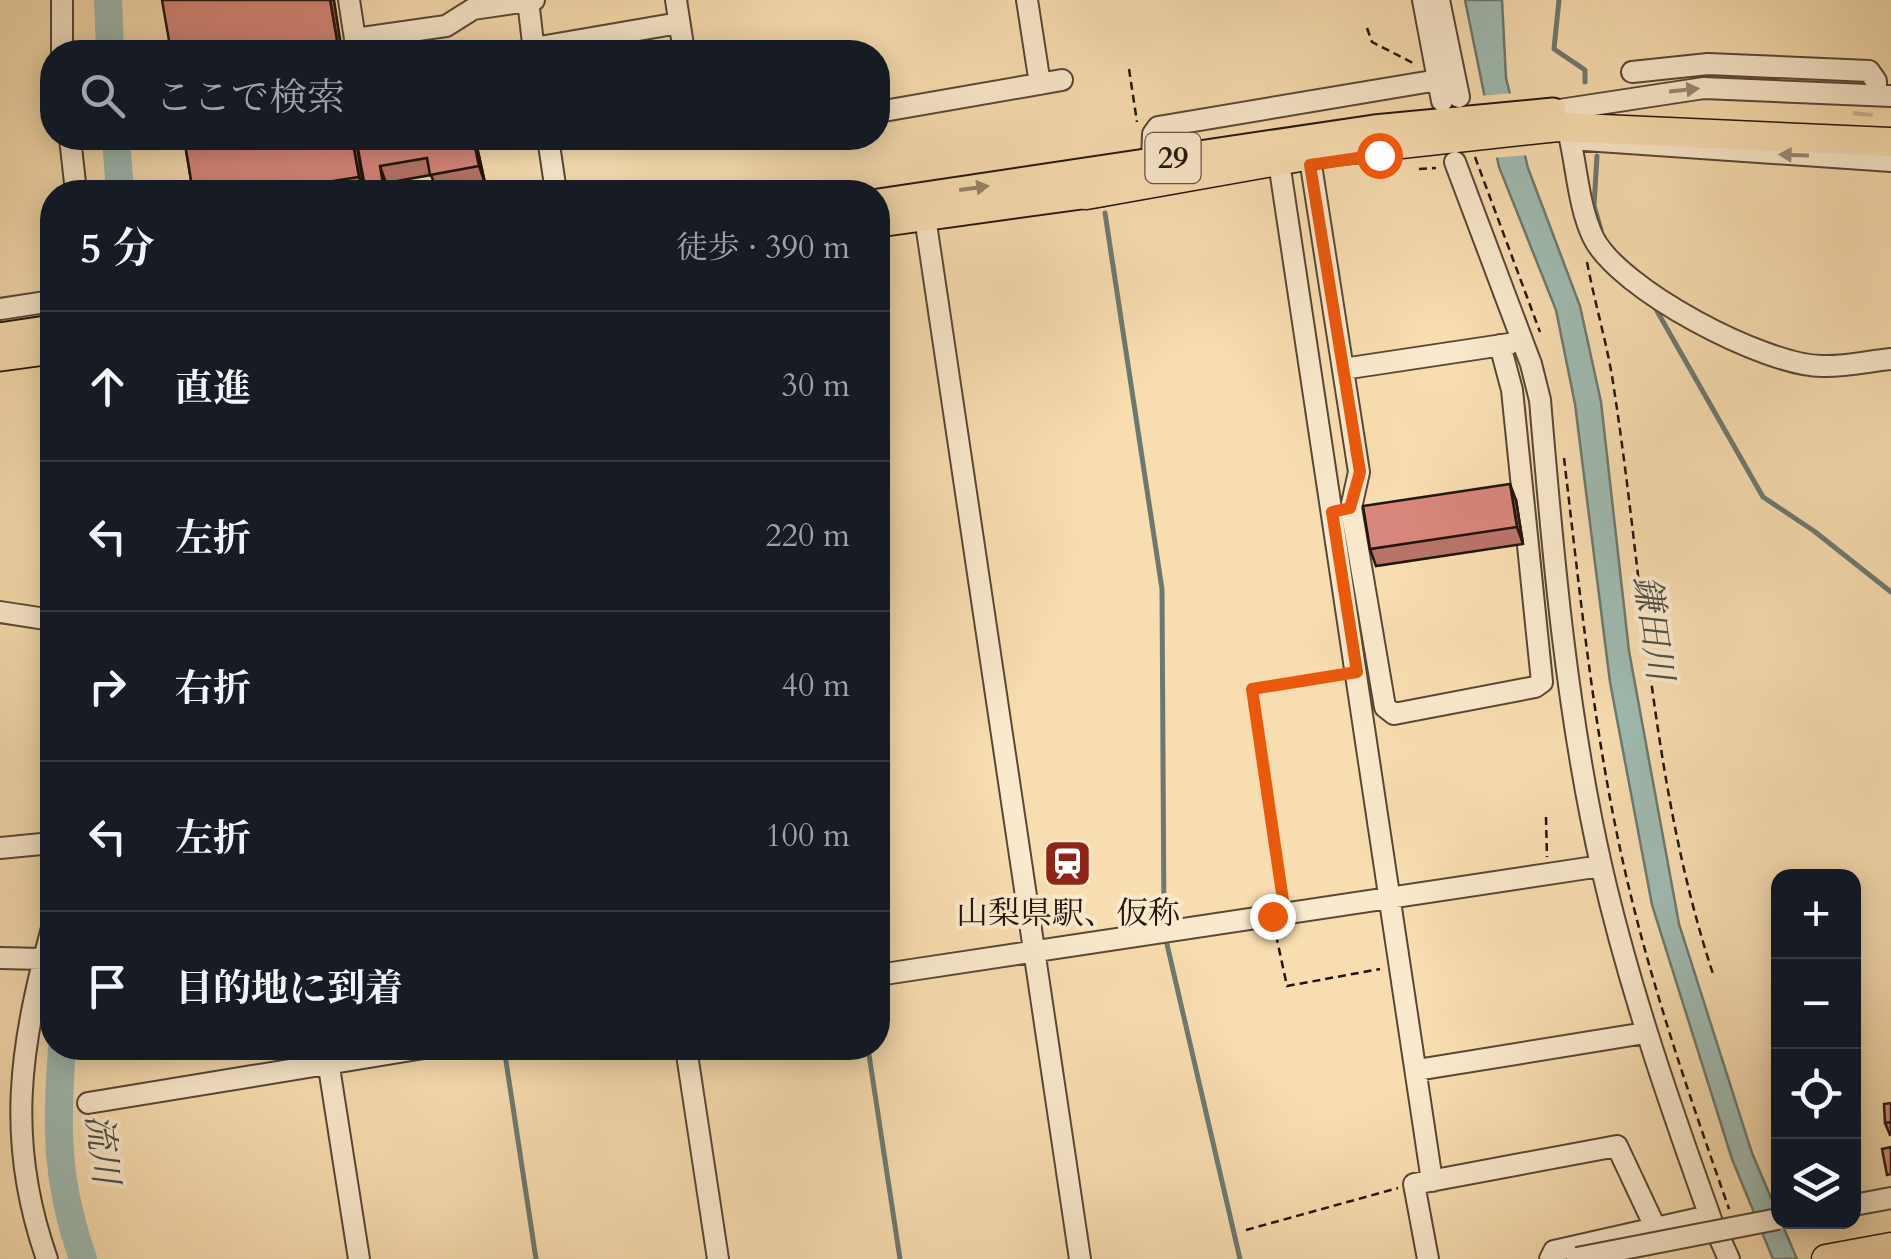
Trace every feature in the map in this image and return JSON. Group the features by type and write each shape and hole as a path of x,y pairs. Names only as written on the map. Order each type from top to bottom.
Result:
{"highway":[{"path":"1559,129 1724,116 1891,128"},
{"path":"1086,195 1457,125 1891,142"},
{"path":"1828,1259 1891,1247"}],"main road":[{"name":"29","path":"890,200 1152,161 1457,125"},
{"path":"890,222 1310,165 1457,125"},
{"path":"0,336 40,330"},
{"path":"0,358 40,352"}],"street":[{"path":"62,0 62,40"},
{"path":"349,0 356,38 446,26 472,9 530,0 533,40"},
{"path":"676,0 682,40"},
{"path":"1028,0 1040,84"},
{"path":"1423,0 1457,125 1532,341 1568,680 1601,866 1646,1032 1729,1259"},
{"path":"1440,0 1457,125"},
{"path":"590,40 679,24"},
{"path":"1559,129 1704,88 1874,99 1876,81 1868,71 1708,64 1632,72"},
{"path":"890,110 1062,80"},
{"path":"1152,161 1153,134 1158,128 1457,125"},
{"path":"1559,129 1860,152 1891,161"},
{"path":"1559,129 1594,240 1675,309 1774,357 1820,367 1891,359"},
{"path":"71,150 75,180"},
{"path":"550,150 554,180"},
{"path":"1310,165 1360,472 1341,510 1357,672 1416,1070 1428,1259"},
{"path":"1280,169 1341,510 1385,707 1394,714 1536,688 1542,682 1512,390 1500,345"},
{"path":"926,217 1080,1259"},
{"path":"0,309 40,303"},
{"path":"1344,369 1532,341"},
{"path":"0,612 40,618"},
{"path":"0,848 40,844"},
{"path":"890,973 1601,866"},
{"path":"0,958 40,959"},
{"path":"40,976 22,1050 19,1102 28,1195 46,1259"},
{"path":"1416,1070 1646,1032"},
{"path":"88,1102 307,1060"},
{"path":"329,1060 359,1259"},
{"path":"688,1060 718,1259"},
{"path":"1423,1182 1616,1146 1656,1229"},
{"path":"1575,1259 1771,1220"},
{"path":"1550,1259 1554,1251 1656,1229 1718,1224"}],"path":[{"path":"1367,28 1372,42 1410,61"},
{"path":"1129,69 1137,124"},
{"path":"1419,169 1457,125"},
{"path":"1457,125 1532,341"},
{"path":"1594,240 1586,260 1614,388 1666,775 1679,855 1713,974"},
{"path":"1563,445 1592,684 1628,886 1718,1224"},
{"path":"1357,672 1252,689 1287,986 1402,966"},
{"path":"1546,816 1548,874"},
{"path":"1246,1230 1423,1182"}],"water":[{"path":"1465,0 1502,0 1506,78 1528,168 1580,306 1601,402 1629,651 1679,924 1752,1153 1771,1198 1771,1229 1784,1229 1797,1259 1773,1259 1732,1159 1652,905 1610,682 1575,404 1556,310 1499,167"}],"pier":[{"path":"1515,93 1530,155 1492,158 1478,96"}],"building":[{"path":"162,0 330,0 337,40 169,40"},
{"path":"186,150 354,150 359,177 340,180 191,180"},
{"path":"358,150 476,150 479,166 430,175 427,158 380,166 382,180 364,180"},
{"path":"1510,484 1517,527 1370,549 1363,506"},
{"path":"1891,1103 1891,1122 1885,1123 1884,1104"},
{"path":"1891,1147 1891,1174 1887,1175 1882,1149"}],"waterway":[{"name":"流川","path":"108,0 110,40"},
{"path":"1559,0 1554,49 1585,70 1585,82"},
{"name":"流川","path":"117,150 119,180"},
{"path":"1597,156 1594,206 1601,230"},
{"path":"1105,213 1162,589 1164,926"},
{"path":"1653,304 1763,497 1814,531 1891,592"},
{"path":"1166,940 1240,1259"},
{"name":"流川","path":"61,1060 60,1155 67,1205 83,1259"},
{"path":"506,1060 536,1259"},
{"path":"870,1060 900,1259"}],"tunnel":[{"path":"1860,146 1863,112"}],"place":[{"name":"山梨県駅、仮称","path":"1068,864"}],"route":[{"path":"1272,916 1285,914 1252,689 1357,672 1332,512 1350,508 1360,472 1310,165 1379,155"}],"water label":[{"name":"鎌田川","path":"1653,628"}]}
